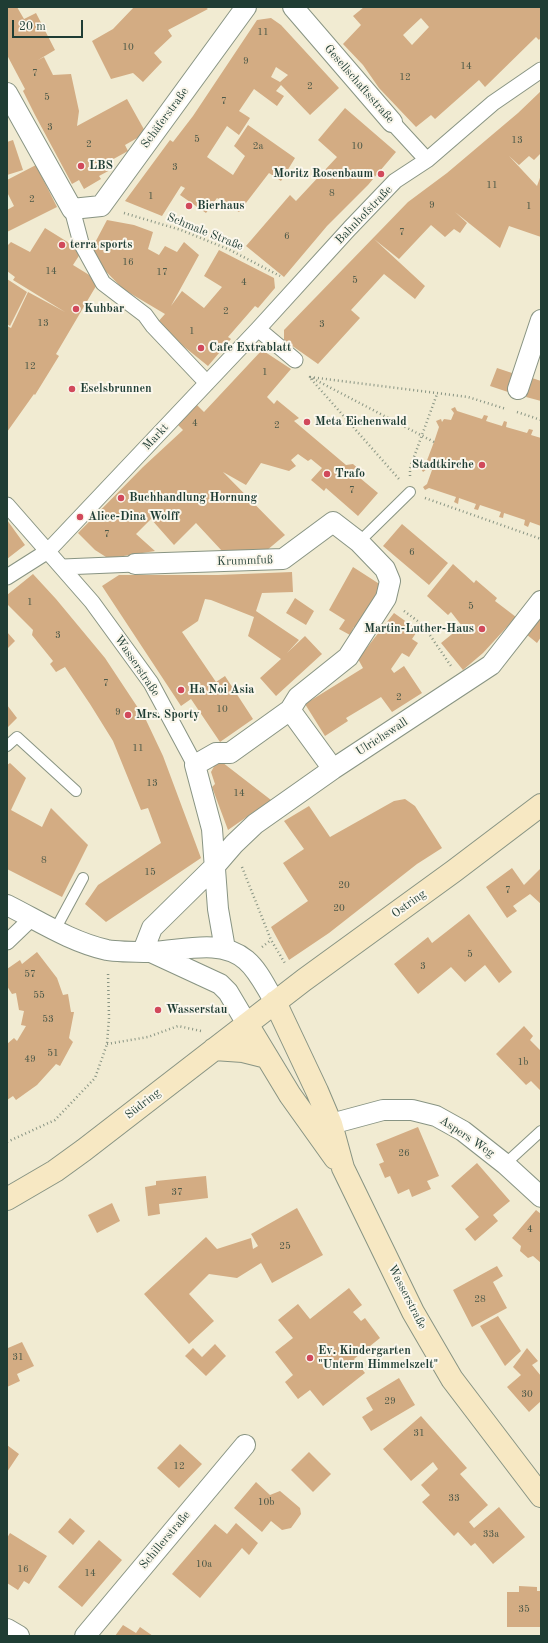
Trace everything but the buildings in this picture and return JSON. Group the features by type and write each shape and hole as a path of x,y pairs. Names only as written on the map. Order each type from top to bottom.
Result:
{"main road":[{"name":"Ostring","path":"275,1002 454,871 541,805"},
{"name":"Südring","path":"7,1199 54,1171 84,1150 275,1002"},
{"name":"Wasserstraße","path":"275,1002 317,1091 320,1124"},
{"name":"Wasserstraße","path":"247,1024 267,1057 320,1124 413,1312 452,1379 541,1496"},
{"path":"214,1050 243,1051 267,1057"}],"street":[{"name":"Schäferstraße","path":"101,206 246,7"},
{"name":"Gesellschaftsstraße","path":"293,7 392,122 427,160"},
{"name":"Bahnhofstraße","path":"207,383 350,228 396,181 427,160 493,104 541,70"},
{"path":"7,93 14,120 72,209 81,243 103,283 145,315 153,326 207,383"},
{"path":"72,209 101,206"},
{"path":"518,389 541,320"},
{"path":"258,329 294,360"},
{"name":"Markt","path":"7,577 48,551 207,383"},
{"path":"7,505 48,551"},
{"name":"Krummfuß","path":"62,567 283,560 333,522 359,542 385,570 390,581 386,598 348,657 298,697 290,710 230,753 216,753 194,765"},
{"name":"Wasserstraße","path":"48,551 92,602 151,683 194,765 212,829 218,909 225,949"},
{"name":"Ulrichswall","path":"215,866 234,844 255,824 333,770 491,665 541,601"},
{"path":"290,710 333,770"},
{"path":"147,952 152,928 215,866"},
{"path":"7,906 55,930 85,943 108,950 147,952 206,948 225,949 236,953 246,960 256,971 275,1002"},
{"path":"7,942 32,918"},
{"path":"147,952 213,979 220,984 228,992 247,1024"},
{"name":"Aspers Weg","path":"320,1124 383,1110 412,1110 436,1116 463,1131 505,1164 541,1197"},
{"name":"Schillerstraße","path":"85,1636 245,1444"},
{"path":"7,1628 19,1636"}],"lane":[{"path":"359,542 410,492"},
{"path":"7,746 17,737 76,791"},
{"path":"55,930 83,878"},
{"path":"505,1164 541,1131"}],"path":[{"name":"Schmale Straße","path":"101,206 181,230 230,250 298,286"},
{"path":"294,360 410,492 541,539"},
{"path":"310,377 468,397 541,420"},
{"path":"310,377 434,442"},
{"path":"410,492 410,468 437,394"},
{"path":"386,598 422,625 463,684"},
{"path":"234,844 271,940 246,960"},
{"path":"7,1142 55,1120 95,1078 107,1044 109,1018 108,950"},
{"path":"107,1044 148,1037 178,1026 202,1031 207,1027"}],"place":[{"name":"LBS","path":"81,166"},
{"name":"Moritz Rosenbaum","path":"381,174"},
{"name":"Bierhaus","path":"189,206"},
{"name":"terra sports","path":"62,245"},
{"name":"Kuhbar","path":"76,309"},
{"name":"Cafe Extrablatt","path":"201,348"},
{"name":"Eselsbrunnen","path":"72,389"},
{"name":"Meta Eichenwald","path":"307,422"},
{"name":"Stadtkirche","path":"482,465"},
{"name":"Trafo","path":"327,474"},
{"name":"Buchhandlung Hornung","path":"121,498"},
{"name":"Alice-Dina Wolff","path":"80,517"},
{"name":"Martin-Luther-Haus","path":"482,629"},
{"name":"Ha Noi Asia","path":"181,690"},
{"name":"Mrs. Sporty","path":"128,715"},
{"name":"Wasserstau","path":"158,1010"},
{"name":"Ev. Kindergarten \"Unterm Himmelszelt\"","path":"310,1358"}]}
